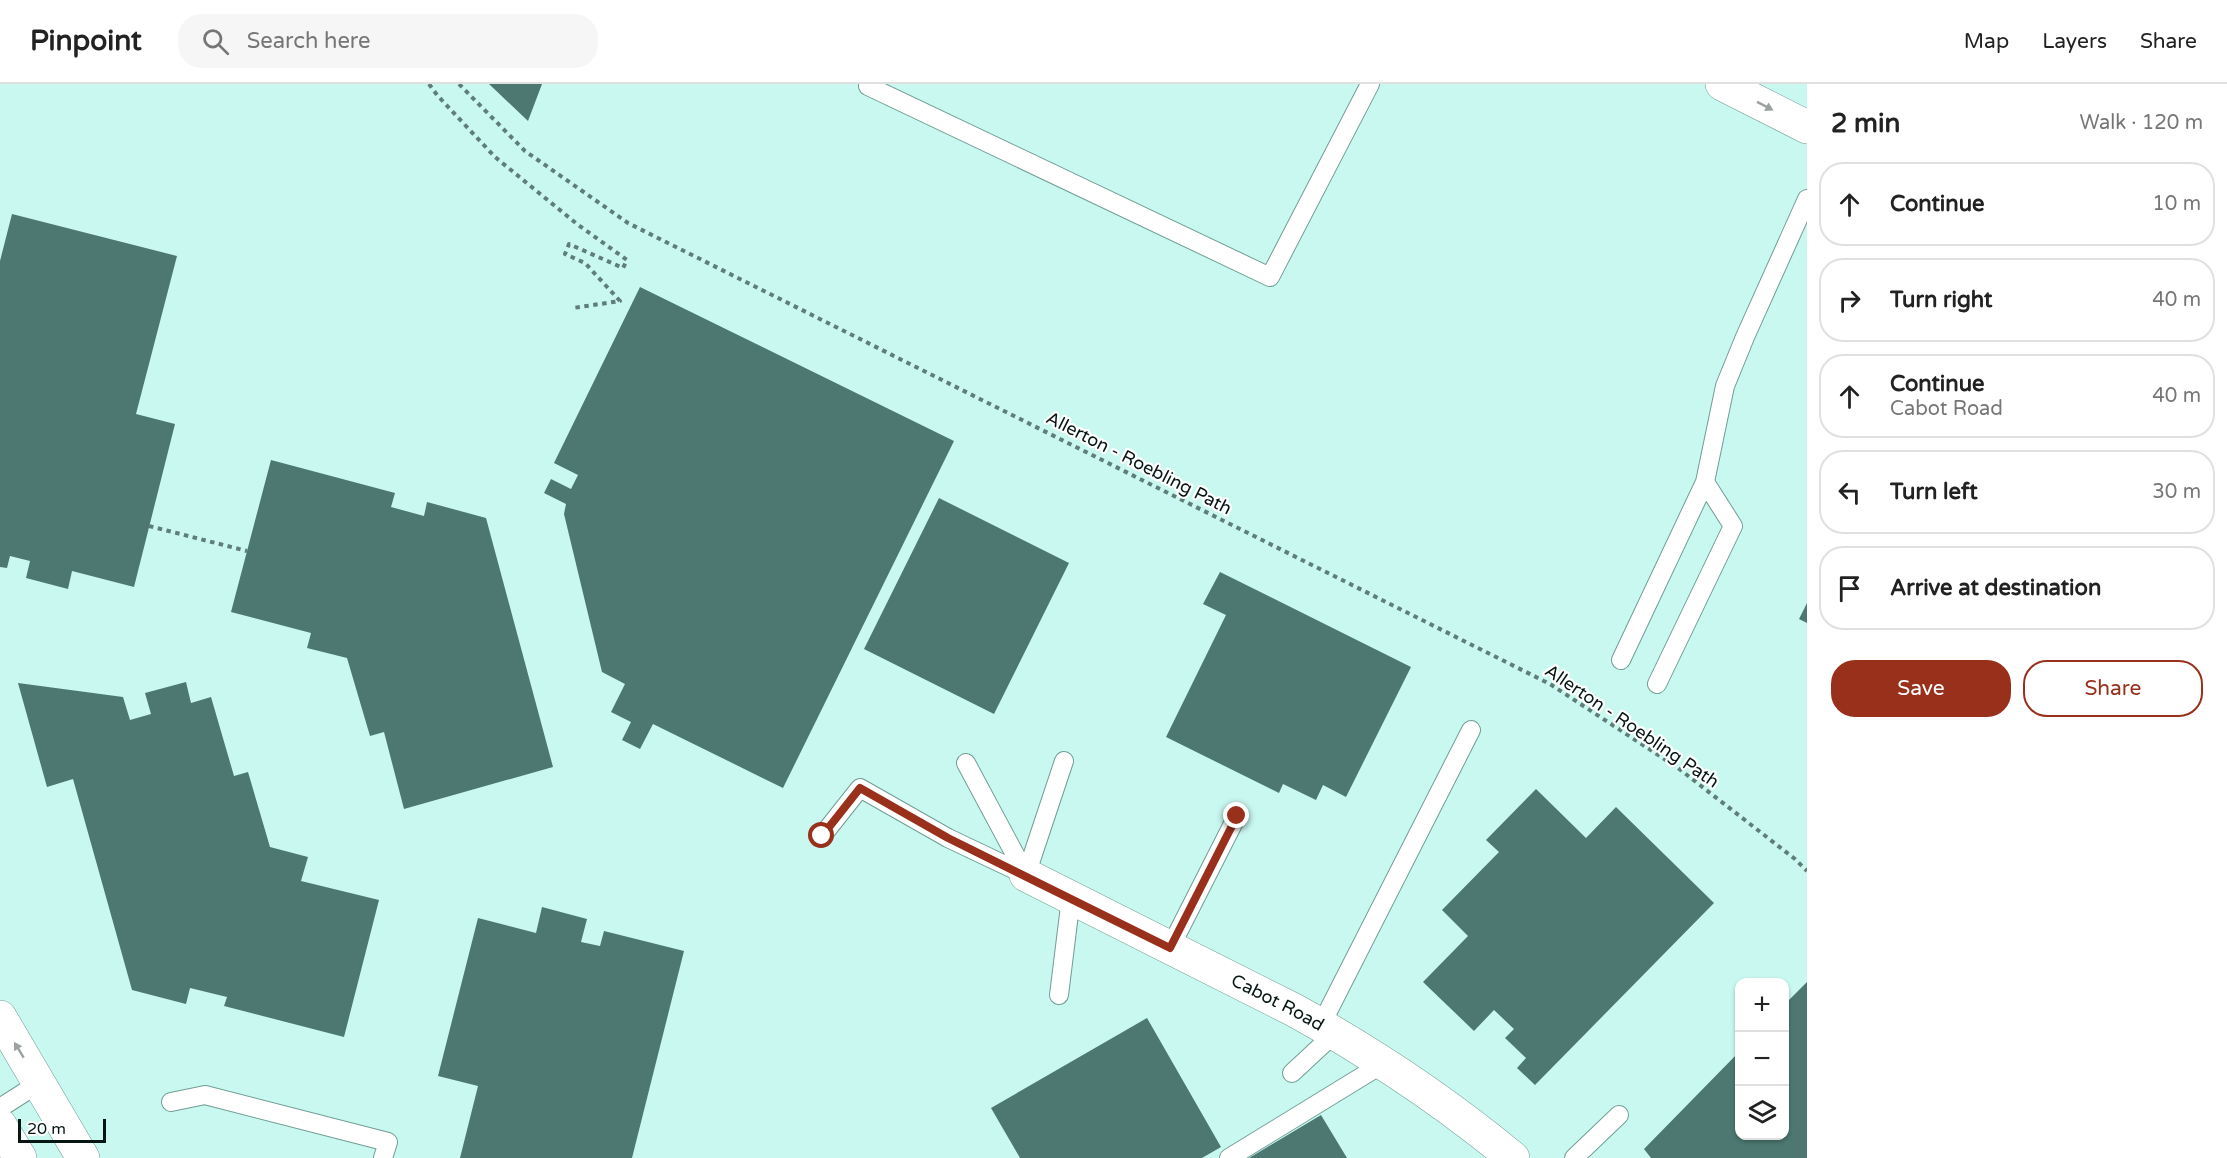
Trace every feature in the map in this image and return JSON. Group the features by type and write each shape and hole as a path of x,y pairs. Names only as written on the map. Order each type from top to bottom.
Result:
{"street":[{"path":"1722,84 1807,128"},
{"name":"Cabot Road","path":"1026,875 1328,1029 1384,1063 1467,1120 1513,1158"},
{"path":"0,1017 83,1158"},
{"path":"0,1125 20,1158"}],"lane":[{"path":"869,84 868,86 1270,277 1370,84"},
{"path":"1621,660 1705,482 1725,386 1744,337 1807,200"},
{"path":"1657,684 1733,526 1705,482"},
{"path":"1292,1073 1328,1029 1471,730"},
{"path":"1026,875 1064,761"},
{"path":"966,763 1026,875"},
{"path":"822,836 860,788 948,838 1026,875"},
{"path":"1170,948 1237,816"},
{"path":"1059,995 1071,898"},
{"path":"1229,1158 1384,1063"},
{"path":"0,1108 39,1083"},
{"path":"171,1102 205,1095 388,1142 383,1158"},
{"path":"1574,1158 1619,1115"}],"path":[{"path":"429,84 495,157 577,224 627,260 623,268 569,244 565,254 585,263 620,301 573,308"},
{"name":"Allerton - Roebling Path","path":"459,84 525,151 628,223 1551,684 1678,768 1795,859 1807,871"},
{"path":"149,526 247,551"}],"building":[{"path":"489,84 542,84 528,121"},
{"path":"12,214 177,256 136,414 175,424 134,587 72,571 68,589 26,578 30,561 10,556 7,568 0,567 0,261"},
{"path":"640,287 954,441 783,788 653,724 640,749 622,740 631,722 611,712 625,684 602,672 564,514 566,504 544,493 551,479 571,489 578,475 554,463"},
{"path":"271,460 395,493 391,507 424,516 427,502 486,518 553,767 404,809 384,732 370,736 347,658 307,648 311,633 231,612"},
{"path":"939,498 1069,563 994,714 864,649"},
{"path":"1220,572 1411,667 1346,797 1323,785 1316,800 1283,784 1279,793 1166,737 1226,615 1203,604"},
{"path":"1807,603 1807,623 1799,619"},
{"path":"186,682 191,703 211,697 234,776 248,772 270,847 308,857 301,881 379,900 344,1037 224,1006 227,997 190,988 186,1004 132,990 73,779 47,787 18,683 123,697 130,720 151,714 145,693"},
{"path":"1536,789 1586,838 1616,807 1714,903 1535,1085 1517,1068 1526,1058 1505,1038 1514,1029 1494,1010 1474,1031 1423,982 1468,936 1442,910 1499,852 1486,840"},
{"path":"542,907 587,919 581,942 600,946 604,931 684,951 632,1158 460,1158 478,1086 438,1076 478,918 536,933"},
{"path":"1807,982 1807,1158 1651,1158 1644,1149 1735,1056 1735,1140 1789,1140 1789,1000"},
{"path":"1147,1018 1221,1147 1202,1158 1020,1158 991,1108"},
{"path":"1321,1115 1347,1158 1249,1158"}],"route":[{"path":"822,836 860,788 948,838 1170,948 1237,816"}]}
